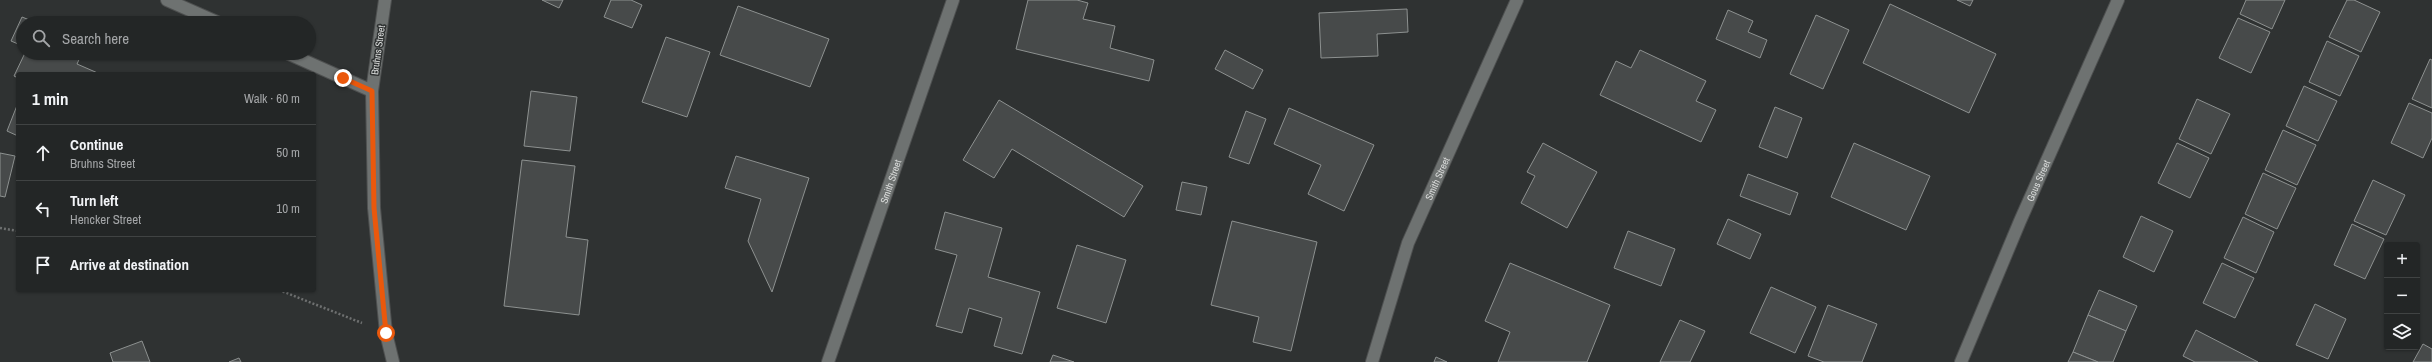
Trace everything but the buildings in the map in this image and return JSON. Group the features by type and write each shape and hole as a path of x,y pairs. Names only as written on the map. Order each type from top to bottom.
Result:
{"street":[{"path":"167,0 203,16"},
{"name":"Bruhns Street","path":"385,0 372,91 374,208 386,333 393,362"},
{"name":"Smith Street","path":"828,362 953,0"},
{"name":"Smith Street","path":"1372,362 1408,244 1517,0"},
{"name":"Gous Street","path":"1961,362 2020,221 2118,0"},
{"path":"303,60 372,91"}],"path":[{"path":"0,228 16,231"},
{"path":"284,292 386,333"}],"route":[{"path":"343,78 372,91 374,208 386,333"}]}
